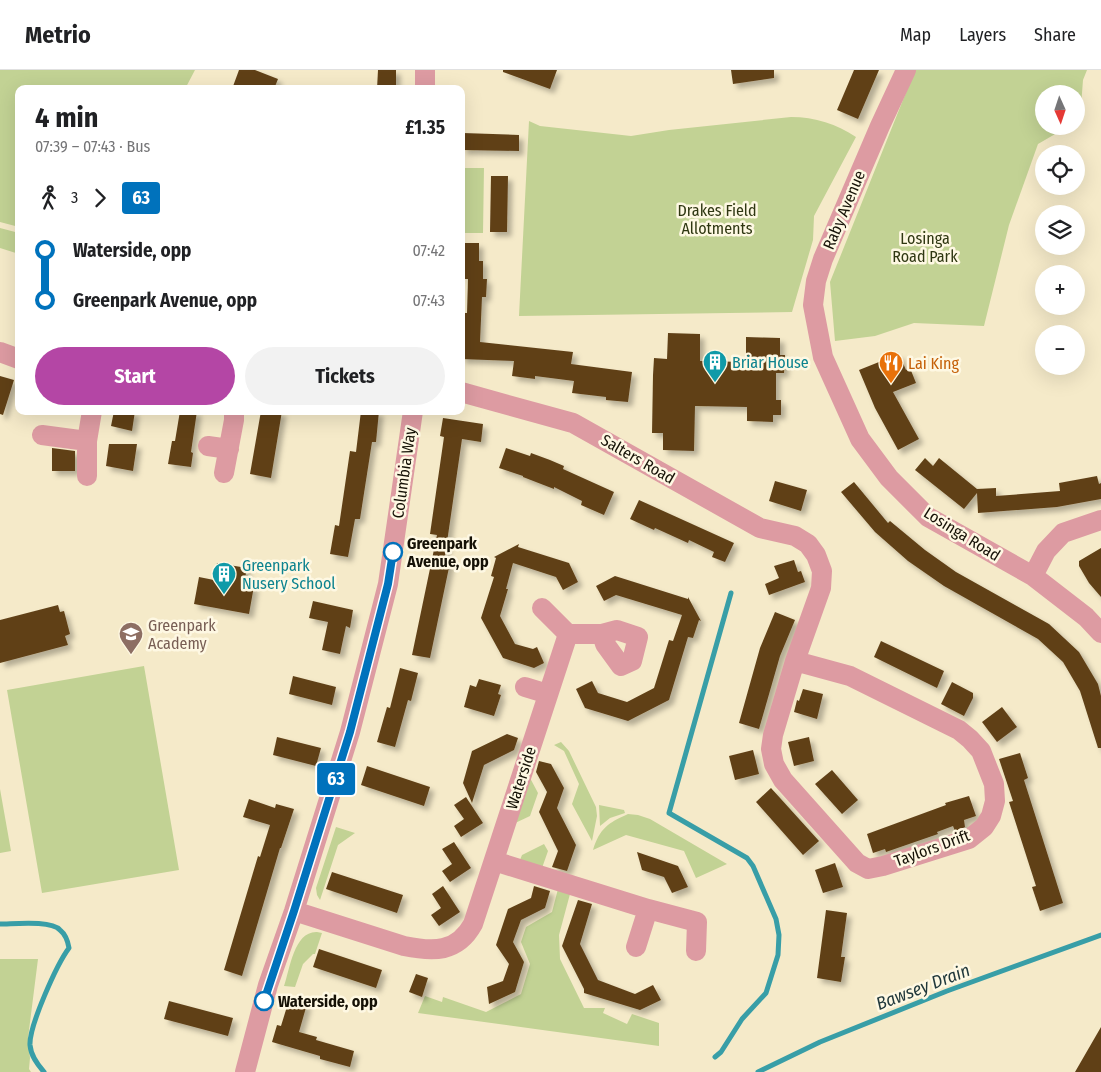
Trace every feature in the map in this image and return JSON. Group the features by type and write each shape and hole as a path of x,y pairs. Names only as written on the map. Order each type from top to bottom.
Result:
{"street":[{"path":"425,70 425,85"},
{"name":"Raby Avenue","path":"823,357 813,305 816,281 823,259 906,70"},
{"path":"0,352 15,358"},
{"name":"Losinga Road","path":"823,357 860,439 889,478 928,517 1033,576 1086,617 1101,633"},
{"name":"Salters Road","path":"465,393 573,423 760,528 795,536 808,544"},
{"path":"87,476 87,441 91,415"},
{"path":"224,473 233,415"},
{"name":"Columbia Way","path":"245,1072 268,985 294,911 350,732 388,584 412,415"},
{"path":"42,435 87,441"},
{"path":"208,446 228,449"},
{"path":"1033,576 1046,551 1063,533 1101,520"},
{"name":"Taylors Drift","path":"795,661 850,676 959,730 970,739 982,751 994,784 995,801 992,816 984,827 969,839 883,866 868,868 857,863 783,780 774,764 771,749 772,736 795,661 821,588 822,571 816,555 808,544"},
{"path":"542,608 568,634 602,634"},
{"name":"Waterside","path":"294,911 422,950 445,948 457,943 468,934 474,924 568,634"},
{"path":"526,687 548,694"},
{"path":"494,861 648,909 697,922 696,951"},
{"path":"636,947 648,909"}],"green space":[{"path":"0,70 195,70 187,85 15,85 15,226 0,222"},
{"name":"Losinga Road Park","path":"915,70 1087,70 1083,85 1035,85 1035,135 1054,135 1035,145 1035,152 1009,225 984,326 914,323 875,336 835,341 830,282"},
{"name":"Drakes Field Allotments","path":"791,117 809,118 825,122 841,128 856,137 814,216 813,240 792,312 519,316 529,121 540,126 631,136"},
{"path":"465,168 484,168 483,233 465,233"},
{"path":"0,228 15,232 15,253 0,248"},
{"path":"144,666 179,870 42,893 7,690"},
{"path":"561,742 569,751 596,807 597,816 592,841 572,804 579,784 564,751 554,745"},
{"path":"529,776 538,793 530,816 513,824"},
{"path":"0,789 11,851 0,853"},
{"path":"599,805 624,810 625,813 610,818 600,826"},
{"path":"628,814 650,819 727,864 696,878 684,851 626,835 593,850 602,831 615,820"},
{"path":"336,827 355,833 338,845 320,900 316,888"},
{"path":"544,844 548,851 542,868 520,860 522,855"},
{"path":"558,889 570,894 559,935 560,959 584,1008 605,1008 603,1013 627,1024 632,1014 659,1023 659,1046 418,1013 425,996 442,1002 443,997 486,1012 521,994 530,964 521,942 526,927 552,912"},
{"path":"309,933 322,933 315,954 303,964 295,987 284,986 298,944"},
{"path":"0,959 38,959 28,1038 29,1069 31,1072 0,1072"}],"building":[{"path":"239,70 255,70 278,79 276,85 233,85"},
{"path":"378,70 396,70 396,85 377,85"},
{"path":"503,70 557,70 550,89 503,72"},
{"path":"731,70 774,70 774,78 733,84"},
{"path":"854,70 879,70 858,119 837,110"},
{"path":"465,133 519,135 519,151 465,150"},
{"path":"491,176 508,176 507,232 490,232"},
{"path":"465,243 479,243 479,261 483,261 483,279 487,279 486,297 482,297 480,342 573,352 571,364 632,372 628,402 606,400 606,397 572,393 574,381 535,376 535,379 512,376 514,361 465,359 465,313 467,313 468,279 465,279"},
{"name":"Briar House","path":"668,333 700,334 700,361 746,362 746,337 780,338 780,355 785,355 784,373 776,373 776,400 781,400 781,415 773,415 773,422 747,421 747,407 695,406 694,451 663,450 663,433 652,433 653,375 654,358 667,359"},
{"path":"899,354 906,370 910,368 916,383 893,392 919,439 898,450 875,408 859,370"},
{"path":"0,376 14,380 3,415 0,414"},
{"path":"113,415 134,415 132,431 111,426"},
{"path":"179,415 196,415 191,452 193,453 191,467 168,464 172,441 175,441"},
{"path":"260,415 281,415 271,478 250,474"},
{"path":"361,415 379,415 376,442 372,442 360,519 355,519 348,557 330,554 335,525 339,526 350,451 356,452"},
{"path":"443,418 483,424 481,442 462,439 445,556 451,558 430,658 412,655 437,535 430,534 444,437 440,436"},
{"path":"109,444 137,444 133,471 106,466"},
{"path":"52,448 75,451 75,471 52,471"},
{"path":"506,448 530,456 531,453 550,460 564,466 563,469 614,492 604,515 581,505 582,501 554,487 554,489 499,468"},
{"path":"925,458 933,466 939,458 977,489 996,488 996,496 1060,491 1059,483 1097,476 1099,484 1101,483 1101,499 1057,507 978,513 977,493 964,509 915,470"},
{"path":"775,481 807,490 801,511 769,501"},
{"path":"854,482 888,523 890,521 925,550 956,572 1049,624 1079,652 1098,684 1101,696 1101,748 1098,748 1080,691 1063,662 1038,639 944,586 908,561 875,532 841,492"},
{"path":"639,500 734,543 725,562 712,557 714,552 689,540 688,543 630,519"},
{"path":"519,544 518,547 569,563 578,582 563,590 556,577 513,563 500,616 515,644 533,649 537,647 544,663 534,668 503,658 481,618 494,577 491,576 496,558 494,557"},
{"path":"1101,548 1101,597 1089,583 1079,566 1079,561"},
{"path":"794,560 798,572 801,571 805,582 769,595 765,584 779,578 774,566"},
{"name":"Greenpark Nusery School","path":"217,563 247,568 244,584 254,586 249,614 194,604 199,577 214,580"},
{"path":"615,576 688,599 688,597 701,621 699,620 693,638 688,637 669,700 628,721 585,708 576,689 592,681 598,693 627,702 654,688 669,640 673,641 682,615 616,595 604,601 596,586"},
{"path":"313,601 353,610 350,628 346,626 340,654 322,650 328,622 309,618"},
{"path":"58,605 60,612 64,611 70,634 65,636 68,645 0,663 0,620"},
{"path":"775,612 795,620 780,656 759,729 739,723 760,648"},
{"path":"881,641 944,671 937,688 874,657"},
{"path":"400,668 418,673 411,701 408,700 395,747 377,742 387,707 390,708"},
{"path":"293,676 336,687 332,705 289,694"},
{"path":"479,679 501,685 498,694 501,695 494,716 464,707 470,685 476,687"},
{"path":"952,682 973,693 973,698 964,716 941,704"},
{"path":"803,689 823,694 817,719 794,712 797,700 799,701"},
{"path":"1002,707 1017,727 997,742 982,722"},
{"path":"507,734 518,738 514,750 484,765 472,803 463,783 472,751"},
{"path":"277,737 321,748 316,766 273,755"},
{"path":"809,737 814,761 794,766 788,742"},
{"path":"753,750 759,774 735,780 729,756"},
{"path":"1020,753 1028,778 1024,780 1063,903 1040,911 1032,887 1036,886 1009,802 1013,801 999,759"},
{"path":"539,761 551,764 564,788 557,808 576,845 567,871 552,867 558,851 539,812 547,792 536,772"},
{"path":"367,766 430,787 424,806 361,785"},
{"path":"832,770 858,800 842,814 815,784"},
{"path":"771,788 819,841 803,855 756,802"},
{"path":"969,796 976,816 964,820 965,827 955,831 953,826 937,832 938,834 886,852 885,849 873,853 867,834 946,805 945,803"},
{"path":"466,797 483,823 461,837 454,826 464,819 454,805"},
{"path":"249,799 275,808 276,804 294,809 280,848 242,976 224,970 258,856 260,857 270,825 243,817"},
{"path":"454,842 471,868 450,882 442,871 452,864 442,849"},
{"path":"637,852 678,866 688,887 672,893 664,877 642,870"},
{"path":"835,863 843,887 823,893 815,870"},
{"path":"332,872 403,895 397,913 326,889"},
{"path":"443,886 460,912 439,926 431,915 441,908 432,894"},
{"path":"534,886 550,891 545,908 521,920 513,942 524,962 515,992 489,1004 487,987 503,981 509,964 496,945 508,909 531,898"},
{"path":"578,900 592,904 580,944 598,980 635,994 653,985 661,1000 640,1010 584,993 584,989 562,946"},
{"path":"826,910 847,913 841,957 845,957 841,982 817,978"},
{"path":"319,949 382,970 376,988 313,967"},
{"path":"416,974 428,978 422,997 409,992"},
{"path":"289,1000 307,1004 299,1032 317,1037 316,1040 354,1051 350,1067 320,1059 320,1056 272,1042 277,1025 281,1026"},
{"path":"169,1001 233,1018 228,1036 164,1019"},
{"path":"1101,1027 1101,1072 1075,1072"}],"waterway":[{"path":"715,1057 721,1052 742,1019 766,993 778,955 779,935 776,919 753,866 747,858 669,813 731,593"},
{"path":"0,924 32,923 49,925 62,932 68,943 69,948 45,995 31,1036 30,1045 32,1053 44,1072"},
{"name":"Bawsey Drain","path":"758,1072 820,1042 947,991 1101,935"}],"bus line":[{"name":"63","path":"264,1001 350,732 388,584 393,552"}],"place":[{"name":"Briar House","path":"715,383"},
{"name":"Lai King","path":"891,384"},
{"name":"Greenpark Avenue, opp","path":"393,552"},
{"name":"Greenpark Nusery School","path":"224,595"},
{"name":"Greenpark Academy","path":"131,655"},
{"name":"Waterside, opp","path":"264,1001"}]}
